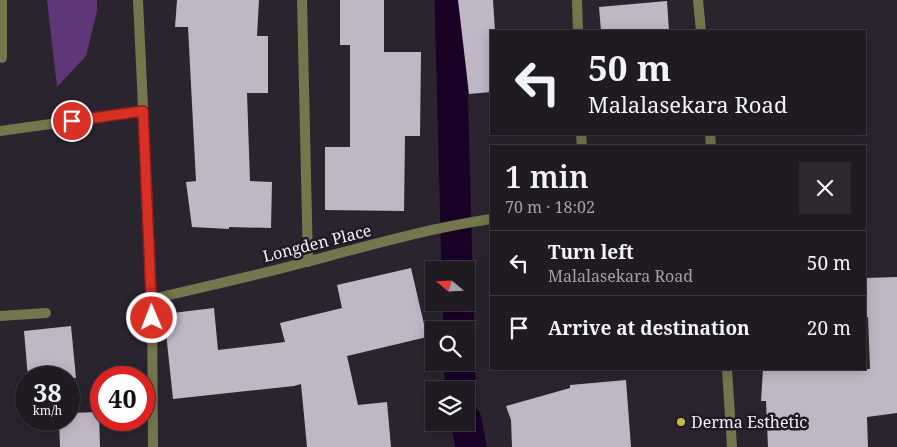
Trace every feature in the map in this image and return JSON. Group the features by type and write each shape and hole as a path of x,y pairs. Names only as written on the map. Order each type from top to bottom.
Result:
{"street":[{"path":"2,0 2,58"},
{"path":"138,0 152,299 153,447"},
{"path":"302,0 308,262"},
{"path":"577,0 578,30"},
{"path":"698,0 701,30"},
{"path":"0,131 143,111"},
{"name":"Longden Place","path":"152,299 308,262 412,234 490,219"},
{"path":"0,316 46,313"},
{"path":"726,370 732,447"}],"shaded area":[{"path":"47,0 97,0 97,11 86,56 57,87"}],"building":[{"path":"177,0 259,0 257,36 268,36 268,93 247,93 250,181 272,182 271,228 229,227 229,229 192,227 186,182 196,181 188,27 175,27"},
{"path":"340,0 384,0 384,52 421,52 420,136 405,136 404,211 325,210 325,147 350,147 350,45 340,45"},
{"path":"458,0 493,0 495,30 490,30 490,92 469,94"},
{"path":"667,1 669,30 601,30 599,7"},
{"path":"411,268 425,328 425,337 347,356 358,405 387,402 391,447 307,447 301,384 173,399 164,314 214,308 218,350 285,342 280,323 342,308 337,285"},
{"path":"897,277 897,413 867,417 868,447 768,447 766,401 761,401 763,370 870,369 868,317 866,317 866,278"},
{"path":"71,326 75,366 27,366 24,331"},
{"path":"626,380 631,447 512,447 511,420 506,406 570,388 570,385"},
{"path":"90,412 90,431 100,431 100,447 60,447 59,431 80,431 80,413"}],"waterway":[{"path":"450,0 457,261"},
{"path":"458,311 459,321"},
{"path":"460,371 460,381"},
{"path":"468,431 471,447"}],"place":[{"name":"Derma Esthetic","path":"681,422"}],"route":[{"path":"72,121 143,111 152,318"}]}
